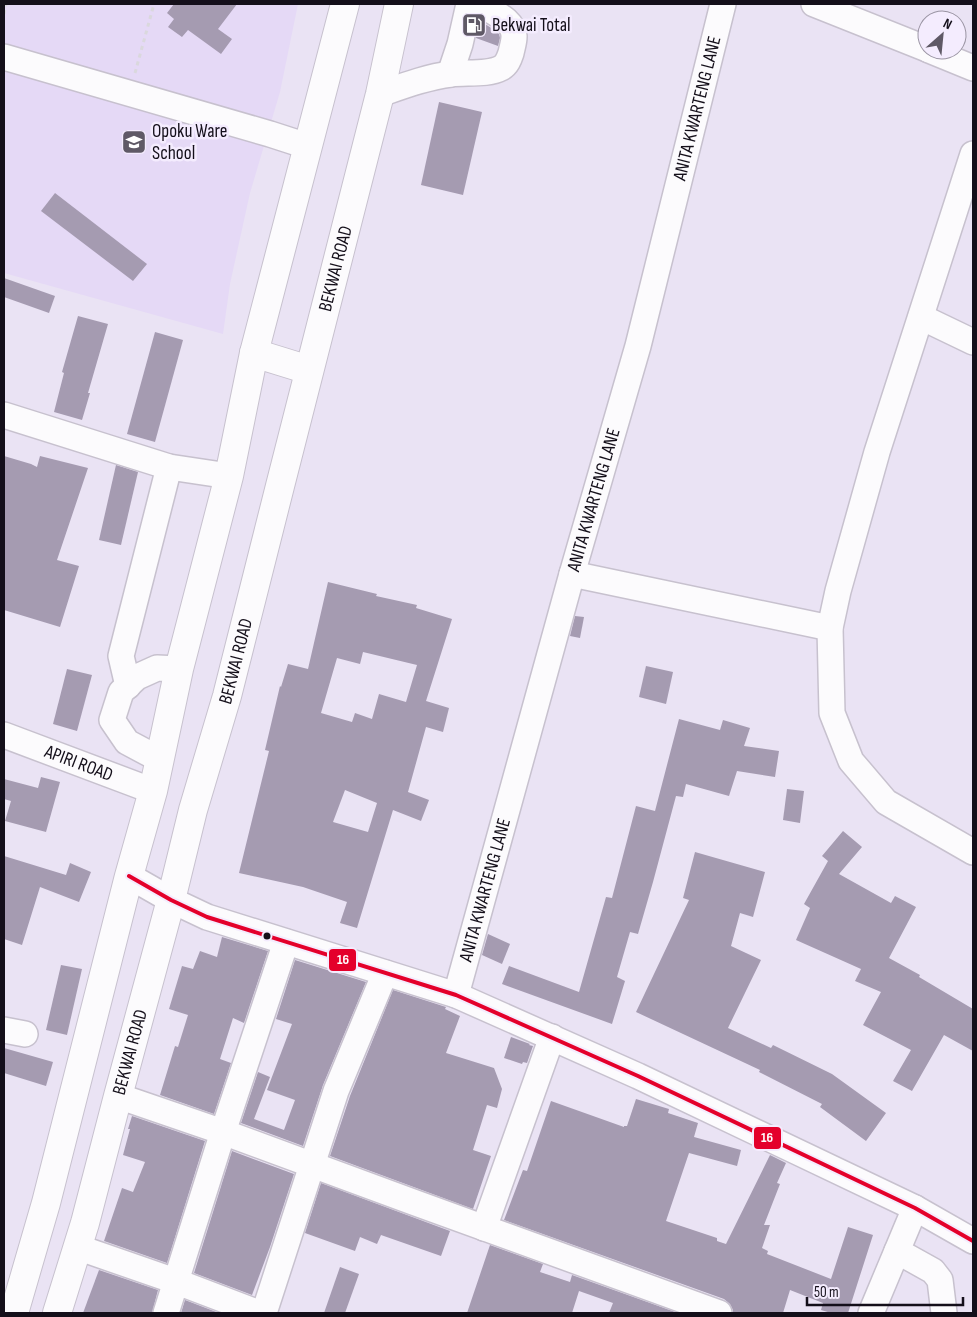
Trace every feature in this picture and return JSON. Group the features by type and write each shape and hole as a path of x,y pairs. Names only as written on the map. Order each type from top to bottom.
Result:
{"highway":[{"path":"14,1313 46,1203 129,876 153,791 178,669 229,476 254,353 345,4"},
{"name":"BEKWAI ROAD","path":"57,1313 77,1247 171,900 193,810 227,696 380,94 399,4"},
{"path":"254,353 309,370"}],"street":[{"path":"450,74 460,44 469,4"},
{"path":"380,94 423,80 450,74 500,69 505,65 508,61 514,37 512,26 480,4"},
{"name":"ANITA KWARTENG LANE","path":"456,995 572,574 638,346 723,4"},
{"path":"814,4 917,46"},
{"path":"4,58 308,146"},
{"path":"953,60 973,68"},
{"path":"973,154 877,452 838,591 830,628 832,713 851,761 886,802 973,852"},
{"path":"920,317 973,342"},
{"path":"4,415 169,467 229,476"},
{"path":"128,686 121,656 169,467"},
{"path":"572,574 830,628"},
{"path":"159,759 127,742 112,720 121,692 136,677 157,668 178,669"},
{"name":"APIRI ROAD","path":"4,735 153,791"},
{"path":"129,876 206,917 456,995 638,1076 915,1208 973,1241"},
{"path":"166,1313 286,942"},
{"path":"264,1313 336,1091 385,973"},
{"path":"484,1228 552,1037"},
{"path":"118,1096 224,1132 719,1313"},
{"path":"871,1313 915,1208"},
{"path":"77,1247 260,1313"},
{"path":"897,1251 937,1275 940,1280 944,1313"}],"path":[{"path":"4,14 6,4"},
{"path":"129,93 154,4"}],"shaded area":[{"name":"Opoku Ware School","path":"4,4 298,4 280,92 250,193 230,284 223,334 4,273"}],"building":[{"path":"174,4 237,4 218,29 232,39 221,54 188,30 182,37 168,27 174,19 167,13"},
{"path":"480,21 499,34 498,46 476,38"},
{"path":"439,102 482,112 463,195 421,185"},
{"path":"55,193 147,264 133,281 41,211"},
{"path":"4,278 55,296 49,313 4,297"},
{"path":"78,316 108,324 82,420 54,412 64,373 62,372"},
{"path":"155,332 183,340 155,442 127,434"},
{"path":"4,456 37,467 40,456 88,468 57,560 79,566 60,627 4,610"},
{"path":"116,465 138,472 121,545 99,540"},
{"path":"328,582 377,594 376,596 417,605 416,608 452,619 426,701 449,708 443,732 426,727 408,792 429,800 421,821 393,810 357,928 340,923 347,902 303,887 239,873 269,751 265,750 280,686 288,664 308,669","holes":["363,652 417,665 406,702 379,694 372,719 355,713 352,722 321,713 337,658 360,664","345,790 377,803 368,832 333,822"]},
{"path":"575,616 584,617 580,638 570,636"},
{"path":"646,666 673,672 666,704 639,697"},
{"path":"67,669 92,675 77,731 53,724"},
{"path":"679,719 720,730 723,720 750,728 744,746 779,751 775,777 737,771 729,796 686,784 683,797 676,796 638,934 630,932 617,977 625,981 612,1024 502,984 509,966 579,992 606,897 612,898 636,806 655,811"},
{"path":"41,777 60,782 46,832 5,821 11,801 4,799 4,779 38,788"},
{"path":"787,789 804,791 800,823 783,820"},
{"path":"843,831 862,847 839,874 891,903 895,896 916,907 889,958 920,975 919,977 973,1009 973,1051 944,1035 912,1091 893,1081 911,1050 863,1025 881,992 855,981 861,969 796,940 810,908 804,904 828,861 822,856"},
{"path":"695,852 765,872 753,917 740,913 731,946 761,960 728,1028 771,1048 773,1045 832,1074 886,1113 866,1141 820,1107 822,1104 759,1072 760,1070 636,1012 689,900 683,898"},
{"path":"4,856 66,875 70,863 91,872 79,902 40,887 22,945 4,939"},
{"path":"488,934 510,944 502,964 482,955"},
{"path":"222,937 268,951 244,1023 233,1018 220,1059 231,1063 214,1114 160,1095 175,1046 178,1047 188,1015 169,1009 182,966 193,969 200,951 217,957"},
{"path":"295,960 366,982 323,1085 303,1146 241,1123 258,1072 270,1077 254,1119 284,1130 295,1100 267,1090 292,1024 276,1019"},
{"path":"61,965 82,969 67,1035 46,1030"},
{"path":"393,990 446,1007 445,1009 460,1016 446,1053 494,1068 502,1089 497,1108 487,1105 473,1150 491,1156 473,1209 330,1156 350,1096"},
{"path":"511,1037 533,1046 527,1063 523,1062 522,1064 504,1058"},
{"path":"4,1048 53,1062 46,1086 4,1073"},
{"path":"636,1099 669,1109 668,1113 698,1123 694,1137 741,1150 737,1166 689,1153 666,1221 717,1238 717,1241 726,1244 770,1155 786,1163 777,1183 780,1184 764,1225 770,1225 762,1248 768,1251 767,1254 831,1279 848,1227 873,1235 848,1313 831,1313 821,1310 823,1303 790,1290 783,1313 733,1313 730,1304 724,1299 504,1220 523,1170 527,1171 551,1101 624,1127 627,1126"},
{"path":"132,1116 205,1141 167,1263 104,1241 122,1188 133,1192 145,1162 123,1155"},
{"path":"232,1151 294,1174 252,1295 194,1273"},
{"path":"321,1183 450,1231 441,1256 381,1235 377,1244 360,1237 355,1251 305,1233"},
{"path":"490,1245 543,1264 540,1272 570,1282 572,1275 678,1313 609,1313 613,1303 579,1291 572,1313 467,1313"},
{"path":"340,1267 359,1274 345,1313 324,1313"},
{"path":"99,1270 158,1290 152,1313 83,1313"},
{"path":"185,1300 219,1313 181,1313"}],"transit line":[{"name":"16","path":"129,876 171,900 207,917 456,995 638,1076 915,1208 973,1241"}],"place":[{"name":"Bekwai Total","path":"474,25"},
{"name":"Opoku Ware School","path":"134,142"}]}
